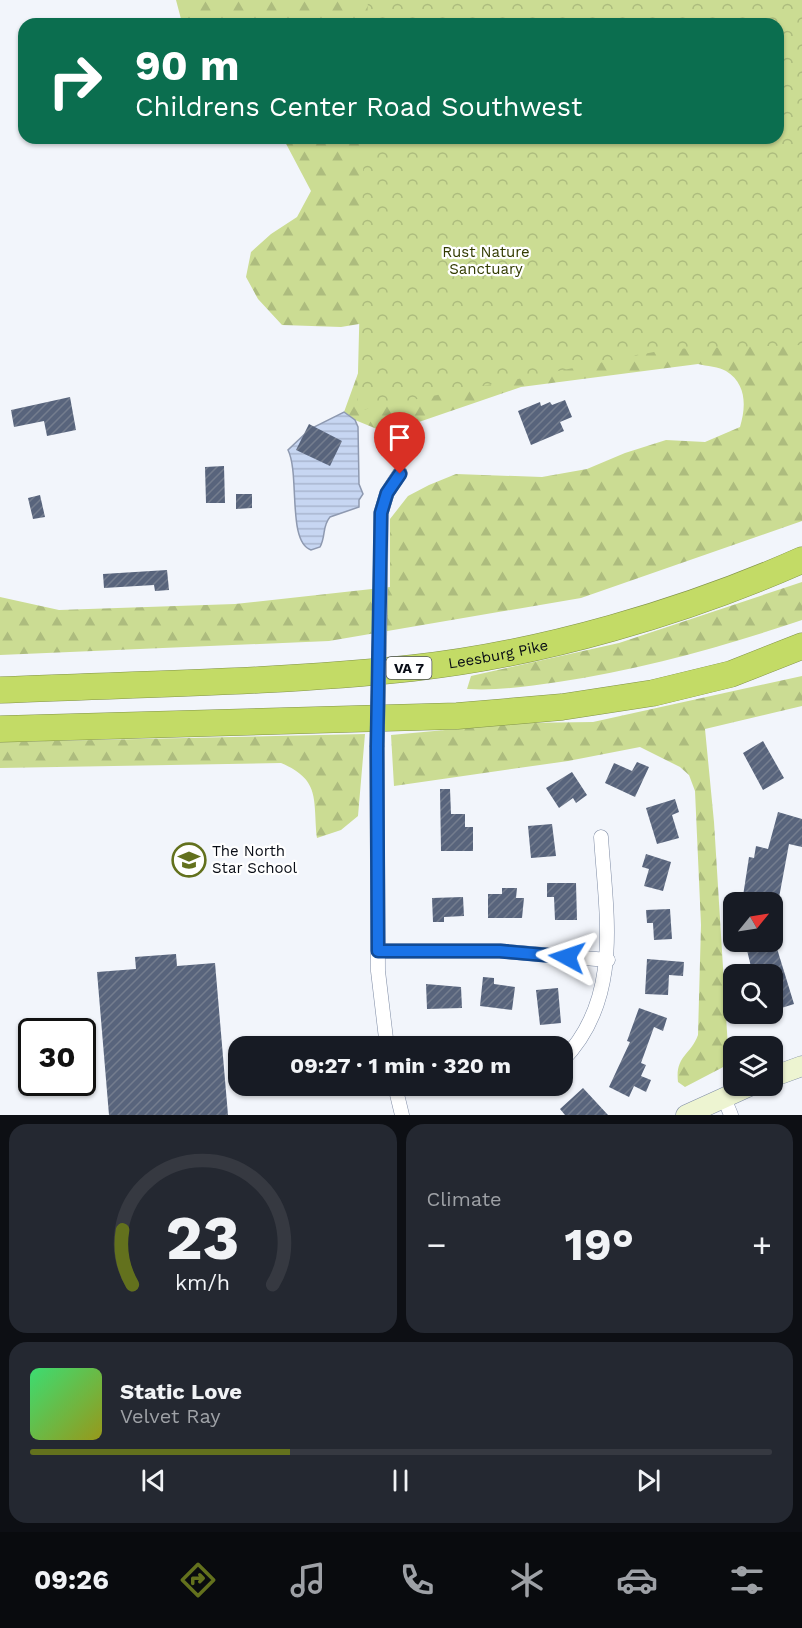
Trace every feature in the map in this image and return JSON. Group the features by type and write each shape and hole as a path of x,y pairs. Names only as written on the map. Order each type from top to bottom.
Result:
{"highway":[{"name":"Leesburg Pike","path":"0,690 288,677 414,668 529,648 629,622 727,590 802,560"},
{"path":"731,674 802,646"},
{"path":"0,729 457,716 562,707 653,693 802,660"}],"main road":[{"path":"783,1073 802,1066"},
{"path":"686,1115 727,1106 738,1096"}],"street":[{"path":"386,1036 378,951 377,747 381,513 387,493 400,474"},
{"path":"573,1047 591,1023 604,985 608,960 601,837"},
{"path":"378,951 500,951 608,960"},
{"path":"397,1096 402,1115"}],"green space":[{"path":"176,0 802,0 802,521 581,598 329,641 0,655 0,597 59,610 235,604 390,587 390,519 408,496 429,485 456,474 542,477 587,469 625,453 666,440 705,442 740,427 744,404 738,382 723,370 698,364 521,387 413,424 394,436 355,420 344,412 377,321 341,327 282,325 258,299 246,277 251,252 271,234 297,217 311,191 286,144 784,144 784,18 181,18"},
{"name":"Rust Nature Sanctuary","path":"368,0 802,0 802,345 669,349 357,411 364,144 784,144 784,18 367,18"},
{"path":"802,582 802,620 676,658 588,677 513,688 467,689 471,676 619,643"},
{"path":"802,676 802,706 705,729 714,822 723,967 723,1024 727,1024 727,1036 723,1036 723,1067 685,1087 678,1082 678,1073 681,1061 698,1035 701,925 695,791 689,775 680,767 640,747 568,761 394,786 391,735 520,723 593,722"},
{"path":"365,734 358,816 341,830 317,838 314,802 309,784 303,776 281,763 0,768 0,742"}],"water":[{"path":"344,412 355,420 358,427 359,484 363,494 359,500 359,507 330,517 320,547 311,550 304,544 296,521 293,475 288,450 310,429"}],"building":[{"path":"70,397 76,430 47,436 44,421 14,427 11,410"},
{"path":"565,400 572,417 560,422 564,431 531,445 518,411 540,402 541,406"},
{"path":"309,424 342,441 330,466 296,450"},
{"path":"224,466 225,503 206,503 205,467"},
{"path":"236,494 252,494 252,508 236,509"},
{"path":"40,495 45,517 33,519 28,498"},
{"path":"167,570 169,590 155,591 154,585 104,588 103,574"},
{"path":"763,741 784,778 763,790 743,753"},
{"path":"637,762 649,767 635,797 605,783 614,763 632,771"},
{"path":"572,772 587,795 576,803 573,798 559,808 546,788"},
{"path":"440,789 450,789 451,814 465,814 465,827 473,827 473,851 441,851"},
{"path":"675,799 679,812 672,815 679,838 657,844 646,808"},
{"path":"778,812 802,819 802,847 789,844 780,892 744,892 749,857 754,858 756,846 768,849"},
{"path":"552,824 556,856 531,858 528,826"},
{"path":"646,854 671,862 663,891 644,886 649,869 642,867"},
{"path":"547,883 576,883 577,920 555,920 554,897 547,897"},
{"path":"502,888 517,888 516,898 524,898 522,918 488,918 488,894 502,894"},
{"path":"463,897 464,916 444,917 444,922 433,922 432,898"},
{"path":"670,909 672,939 654,940 653,923 647,923 646,910"},
{"path":"747,952 778,952 782,964 750,964"},
{"path":"176,954 177,966 215,963 228,1115 109,1115 97,972 136,969 135,957"},
{"path":"647,959 684,962 683,976 669,975 668,995 645,994"},
{"path":"783,968 794,1004 783,1008"},
{"path":"483,977 494,978 494,984 515,987 512,1010 480,1006"},
{"path":"426,984 461,987 462,1008 427,1009"},
{"path":"558,988 561,1023 540,1025 536,990"},
{"path":"639,1008 667,1018 663,1031 654,1027 641,1063 646,1065 641,1076 651,1080 646,1092 634,1086 629,1097 609,1087 630,1042 627,1041"},
{"path":"583,1088 608,1115 565,1115 560,1109"}],"place":[{"name":"The North Star School","path":"189,860"}],"route":[{"path":"400,474 387,493 381,513 377,747 378,951 500,951 567,957"}]}
